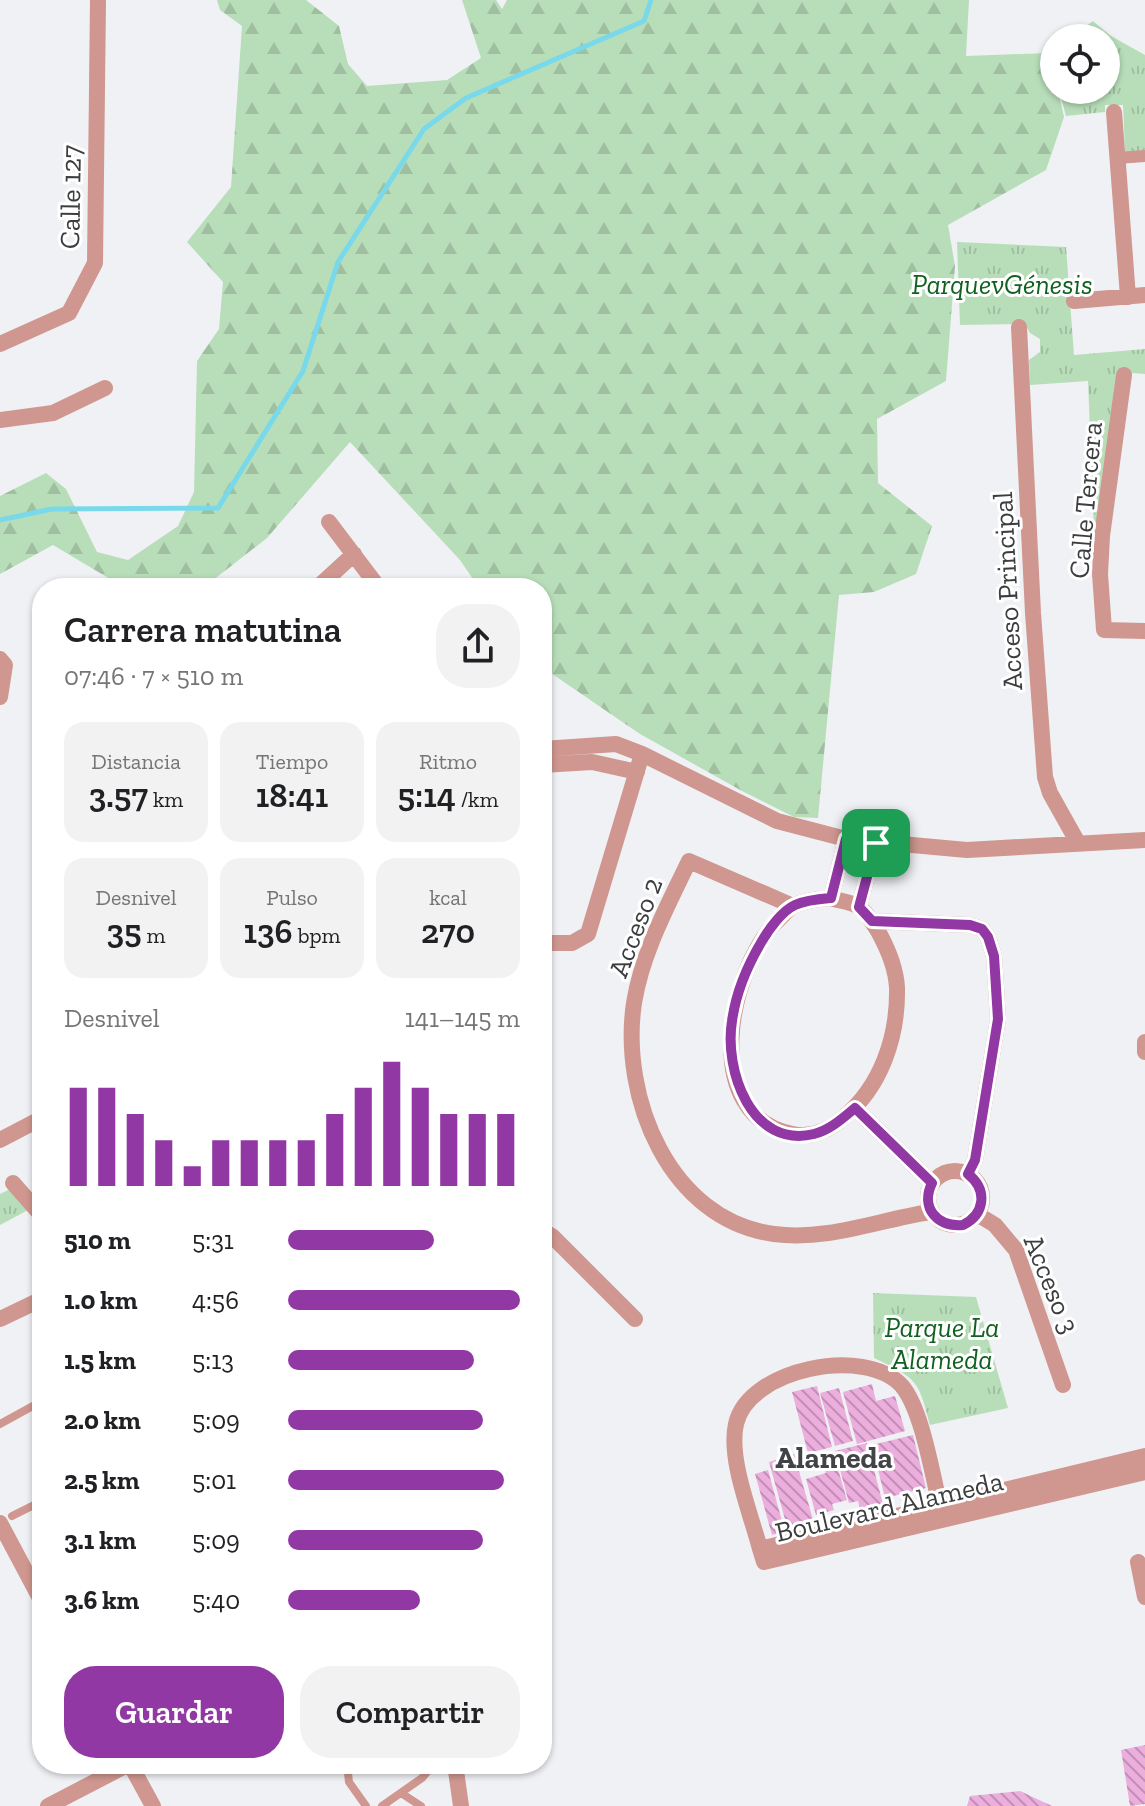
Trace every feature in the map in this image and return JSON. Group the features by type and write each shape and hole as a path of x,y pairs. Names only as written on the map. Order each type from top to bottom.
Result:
{"street":[{"name":"Calle 127","path":"0,344 69,313 95,263 98,0"},
{"path":"1114,112 1128,297"},
{"path":"1117,158 1145,156"},
{"path":"1074,301 1145,295"},
{"name":"Acceso Principal","path":"1019,327 1033,615 1045,777 1050,793 1078,843"},
{"name":"Calle Tercera","path":"1124,375 1102,536 1100,574 1104,630 1145,631"},
{"path":"0,420 53,413 105,388"},
{"path":"329,522 372,578"},
{"path":"328,578 354,554"},
{"path":"0,659 5,665 0,697"},
{"path":"552,748 616,744 777,821 846,839 967,850 1145,840"},
{"path":"552,943 572,943 588,934 642,754"},
{"path":"552,764 592,762 637,772"},
{"path":"831,898 846,839"},
{"path":"859,907 876,843"},
{"name":"Acceso 2","path":"793,906 689,861 645,957 635,1001 632,1037 637,1084 648,1129 680,1182 703,1203 750,1228 773,1234 810,1236 930,1212"},
{"path":"831,898 859,907 872,921 891,954 897,986 895,1024 886,1059 871,1088 855,1108 834,1126 815,1134 797,1135 761,1123 749,1109 740,1090 731,1035 739,990 751,960 768,931 793,906 831,898"},
{"path":"872,921 970,925 982,929 988,937 994,956 998,1019 975,1160 968,1174"},
{"path":"1145,1042 1145,1052"},
{"path":"855,1108 932,1183"},
{"path":"0,1140 32,1123"},
{"path":"961,1171 968,1174 975,1180 982,1197 977,1214 963,1225 953,1226 936,1219 930,1212 927,1197 932,1183 944,1173 961,1171"},
{"path":"13,1183 32,1205"},
{"name":"Acceso 3","path":"977,1214 995,1225 1016,1250 1063,1385"},
{"path":"552,1236 635,1319"},
{"path":"0,1319 32,1304"},
{"name":"Boulevard Alameda","path":"942,1513 916,1411 901,1386 879,1371 851,1364 814,1369 770,1382 749,1398 736,1420 733,1440 735,1456 760,1549 942,1513 1077,1480 1145,1456"},
{"name":"Boulevard Alameda","path":"1077,1480 1145,1472"},
{"path":"6,1520 32,1579"},
{"path":"1138,1562 1145,1597"},
{"path":"48,1806 110,1774"},
{"path":"135,1774 153,1806"},
{"path":"456,1774 461,1806"}],"lane":[{"path":"0,1424 32,1406"},
{"path":"6,1520 32,1506"},
{"path":"348,1774 349,1782 366,1806"},
{"path":"382,1806 425,1774"},
{"path":"401,1793 421,1806"}],"green space":[{"path":"217,0 306,0 339,26 348,64 367,86 447,80 481,58 462,0 496,0 502,9 507,0 969,0 966,56 1040,53 1040,104 1061,104 1064,117 1046,170 948,225 955,266 946,381 877,419 878,483 932,526 916,574 874,592 839,595 818,818 794,817 742,791 640,734 552,674 552,578 472,578 460,560 350,442 267,538 216,578 108,578 53,545 0,574 0,496 46,473 66,489 97,552 128,560 178,526 194,492 197,361 219,329 223,282 187,242 231,187 242,26 220,10"},
{"path":"1120,41 1145,55 1145,151 1125,152 1123,105 1105,105 1105,112 1066,116 1063,104 1120,104"},
{"name":"ParquevGénesis","path":"957,242 1066,247 1074,355 1145,349 1145,374 1118,372 1095,555 1088,381 1030,385 1029,360 1040,352 1040,339 1030,333 1025,324 960,325"},
{"path":"12,1188 30,1209 0,1225 0,1194"},
{"name":"Parque La Alameda","path":"873,1293 976,1297 1008,1408 930,1425 923,1398 914,1382 874,1358"}],"building":[{"path":"872,1384 876,1401 895,1396 905,1431 857,1444 843,1392"},
{"path":"817,1386 832,1447 808,1453 792,1392"},
{"path":"839,1388 853,1441 835,1446 820,1393"},
{"path":"913,1435 926,1488 885,1498 872,1445"},
{"path":"867,1443 884,1508 861,1514 858,1501 849,1503 835,1451"},
{"path":"833,1452 847,1500 832,1504 834,1510 816,1515 806,1479 826,1473 821,1455"},
{"path":"794,1454 814,1523 788,1530 769,1462"},
{"path":"768,1470 785,1532 772,1535 755,1474"},
{"path":"1145,1745 1145,1804 1130,1806 1121,1750"},
{"path":"1020,1791 1052,1806 967,1806 970,1796"}],"waterway":[{"path":"0,520 52,509 218,508 303,371 338,262 424,129 466,98 644,21 651,0"}],"district":[{"name":"Alameda","path":"834,1458"}],"route":[{"path":"846,839 876,843 859,907 872,921 970,925 982,929 994,956 998,1019 975,1160 968,1174 980,1188 981,1206 971,1221 963,1225 944,1224 936,1219 930,1212 927,1197 932,1183 855,1108 834,1126 815,1134 797,1135 761,1123 749,1109 740,1090 731,1046 731,1023 751,960 768,931 793,906 831,898 846,839"}]}
